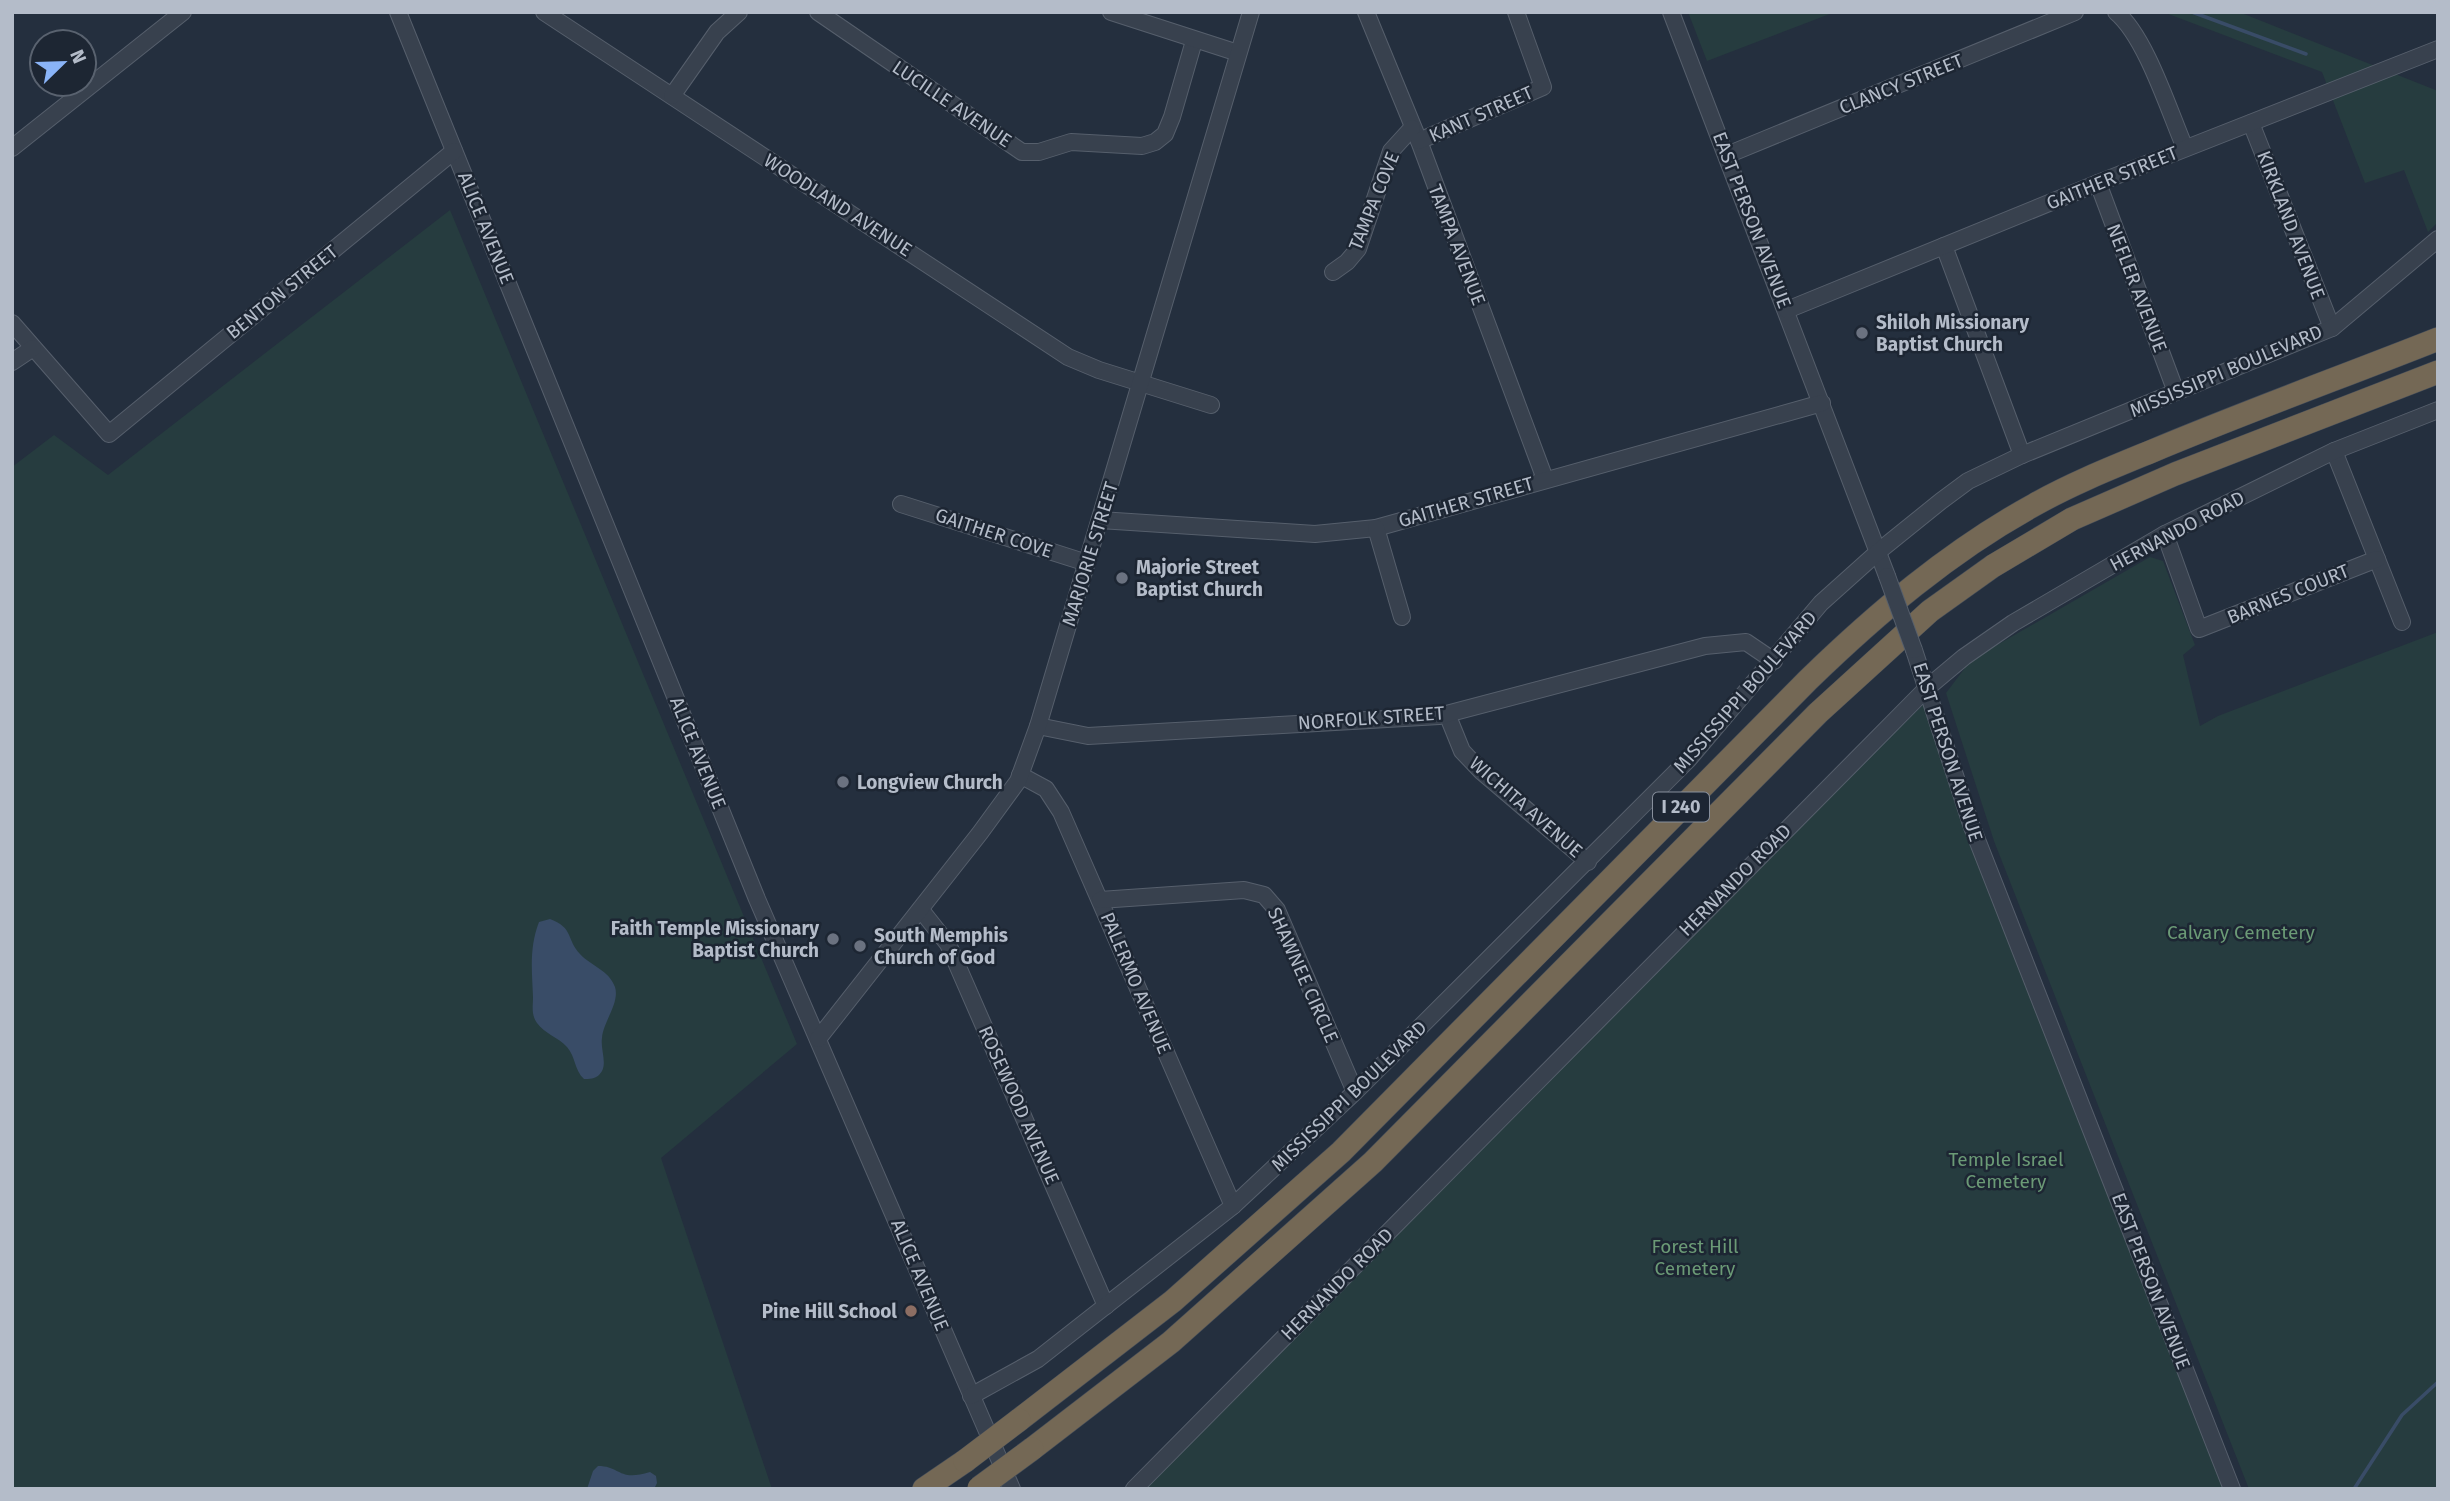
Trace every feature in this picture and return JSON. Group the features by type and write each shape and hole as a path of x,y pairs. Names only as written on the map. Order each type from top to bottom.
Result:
{"highway":[{"name":"I 240","path":"924,1489 965,1461 1173,1301 1341,1152 1773,715 1844,645 1915,585 2004,522 2066,489 2198,432 2438,339"},
{"name":"I 240","path":"979,1489 1171,1342 1354,1180 1432,1105 1818,713 1880,654 1940,603 2031,541 2115,499 2438,372"}],"street":[{"path":"12,148 183,12"},
{"name":"ALICE AVENUE","path":"398,12 757,899 1012,1489"},
{"name":"WOODLAND AVENUE","path":"544,12 1068,357 1099,370 1211,405"},
{"path":"672,96 717,32 739,12"},
{"name":"LUCILLE AVENUE","path":"818,12 1022,152 1039,152 1071,142 1142,146 1155,142 1165,134 1172,117 1194,40"},
{"path":"1111,12 1238,53"},
{"name":"MARJORIE STREET","path":"818,1039 980,833 1020,775 1038,726 1251,12"},
{"name":"TAMPA AVENUE","path":"1366,12 1545,479"},
{"name":"KANT STREET","path":"1415,135 1542,87 1516,12"},
{"name":"EAST PERSON AVENUE","path":"1671,12 1878,551 1927,688 1972,827 2232,1489"},
{"name":"CLANCY STREET","path":"1727,156 2075,12"},
{"path":"2116,12 2125,20 2140,44 2185,148"},
{"name":"GAITHER STREET","path":"1787,310 2185,148 2438,49"},
{"name":"KIRKLAND AVENUE","path":"2251,123 2332,328"},
{"name":"TAMPA COVE","path":"1333,272 1348,262 1358,249 1391,151 1415,135"},
{"name":"BENTON STREET","path":"33,348 109,434 454,150"},
{"name":"NEFLER AVENUE","path":"2098,183 2176,392"},
{"name":"MISSISSIPPI BOULEVARD","path":"971,1396 1038,1359 1233,1206 1355,1092 1588,862 1688,760 1821,603 1878,551 1968,481 2022,455 2332,328 2438,239"},
{"path":"1944,246 2022,455"},
{"path":"12,323 33,348 12,362"},
{"name":"GAITHER STREET","path":"1100,520 1315,534 1376,528 1822,403"},
{"name":"HERNANDO ROAD","path":"1134,1489 1927,688 1964,657 2013,623 2165,534 2334,451 2438,410"},
{"path":"2334,451 2402,622"},
{"name":"GAITHER COVE","path":"901,504 1087,563"},
{"path":"1376,528 1402,617"},
{"name":"BARNES COURT","path":"2165,534 2199,629 2377,559"},
{"name":"NORFOLK STREET","path":"1038,726 1088,736 1439,716 1705,646 1746,642 1774,661"},
{"name":"WICHITA AVENUE","path":"1447,714 1462,751 1482,772 1588,862"},
{"name":"PALERMO AVENUE","path":"1020,775 1046,789 1055,799 1233,1206"},
{"name":"SHAWNEE CIRCLE","path":"1100,900 1244,890 1264,895 1277,910 1355,1092"},
{"name":"ROSEWOOD AVENUE","path":"920,910 948,944 1106,1306"}],"green space":[{"path":"1688,12 1835,12 1707,61"},
{"path":"2163,12 2239,12 2438,91 2438,222 2428,232 2404,170 2365,183 2322,72"},
{"path":"450,210 797,1044 661,1158 772,1489 12,1489 12,467 54,435 108,475"},
{"name":"Calvary Cemetery","path":"2150,557 2163,561 2195,645 2183,655 2200,726 2218,716 2438,632 2438,1489 2249,1489 1994,841 1946,693 1971,660"},
{"name":"Forest Hill Cemetery","path":"1925,703 2226,1489 1140,1489 1783,841"}],"water":[{"path":"550,919 563,926 580,954 609,976 615,987 615,999 602,1038 604,1063 602,1071 594,1078 584,1079 567,1047 540,1027 534,1017 532,950 539,922"},
{"path":"598,1466 632,1475 650,1472 656,1476 657,1483 654,1489 587,1489 593,1471"}],"waterway":[{"path":"2192,12 2306,54"},
{"path":"2354,1489 2402,1415 2438,1382"}],"place":[{"name":"Shiloh Missionary Baptist Church","path":"1862,333"},
{"name":"Majorie Street Baptist Church","path":"1122,578"},
{"name":"Longview Church","path":"843,782"},
{"name":"Faith Temple Missionary Baptist Church","path":"833,939"},
{"name":"South Memphis Church of God","path":"860,946"},
{"name":"Pine Hill School","path":"911,1311"}],"park label":[{"name":"Temple Israel Cemetery","path":"2006,1170"}]}
